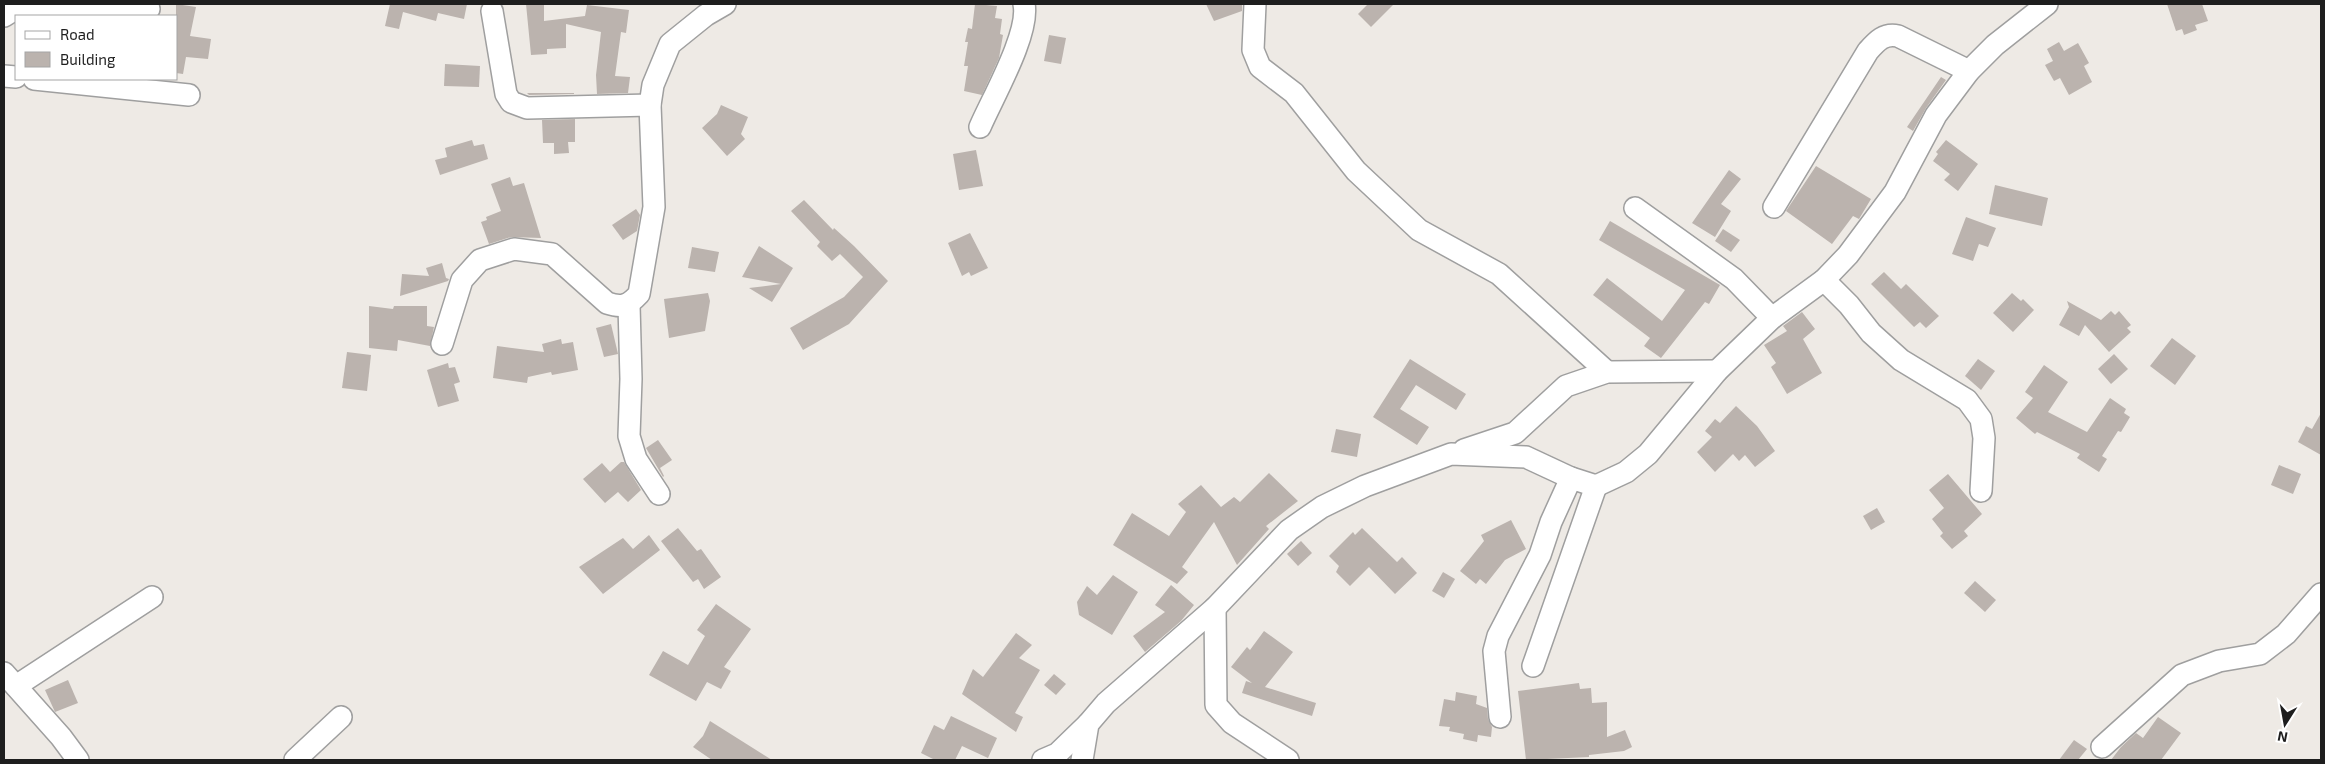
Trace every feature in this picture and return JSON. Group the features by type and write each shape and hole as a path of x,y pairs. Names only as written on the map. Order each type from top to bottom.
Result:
{"street":[{"path":"442,344 462,280 480,260 514,249 552,254 607,303 619,307 629,305 639,294 654,207 650,105 653,85 670,44 706,14 725,4"},
{"path":"980,127 1022,32 1026,14 1024,4"},
{"path":"1255,4 1253,50 1260,67 1294,93 1356,171 1419,230 1499,274 1607,372"},
{"path":"1452,454 1526,457 1571,478 1596,486 1626,472 1648,454 1717,371 1772,318 1824,280 1848,255 1894,192 1936,115 1969,71 1995,45 2047,4"},
{"path":"4,16 12,11 29,6 149,9"},
{"path":"492,11 506,94 511,102 527,108 650,105"},
{"path":"1774,207 1868,51 1879,39 1890,34 1898,36 1969,71"},
{"path":"44,80 189,95"},
{"path":"1635,208 1734,279 1772,318"},
{"path":"1824,280 1849,305 1871,333 1901,360 1967,400 1972,406 1981,419 1984,438 1981,491"},
{"path":"629,305 631,379 628,436 636,459 659,494"},
{"path":"1043,760 1057,754 1088,724 1106,703 1215,608 1289,530 1322,507 1365,486 1515,433 1566,386 1607,372 1717,371"},
{"path":"1500,717 1494,650 1498,636 1540,556 1551,522 1571,478"},
{"path":"1533,666 1596,486"},
{"path":"2102,747 2182,675 2219,662 2260,654 2286,634 2321,594"},
{"path":"78,760 61,737 10,680 152,597"},
{"path":"1215,608 1216,705 1232,723 1288,760"},
{"path":"295,760 341,717"},
{"path":"1082,760 1088,724"}],"building":[{"path":"176,4 196,7 190,36 211,39 208,59 186,57 183,74 178,73 178,15 176,15"},
{"path":"390,4 467,4 464,19 438,13 436,21 403,12 399,29 385,26"},
{"path":"526,4 544,4 544,21 585,16 587,5 629,10 626,33 621,32 615,76 630,77 628,93 597,94 596,75 601,32 566,24 566,48 547,49 547,54 531,55"},
{"path":"975,4 997,6 995,18 1002,19 1000,34 1003,35 999,58 982,95 964,91 968,66 964,66 968,42 965,42 968,28 972,29"},
{"path":"1206,4 1242,4 1242,11 1214,21"},
{"path":"1368,4 1394,4 1371,27 1358,14"},
{"path":"2167,4 2202,4 2208,21 2195,25 2197,30 2184,35 2182,29 2176,31"},
{"path":"1049,35 1066,38 1061,64 1044,61"},
{"path":"2059,42 2064,51 2078,43 2089,63 2084,66 2092,82 2069,95 2060,78 2054,81 2045,65 2053,61 2047,49"},
{"path":"445,64 480,66 479,87 444,86"},
{"path":"1941,77 1946,80 1926,108 1913,131 1907,127"},
{"path":"527,93 574,93 574,94 529,95"},
{"path":"721,105 748,117 741,134 745,139 727,156 702,128 717,114"},
{"path":"575,119 575,142 568,142 569,153 554,154 554,143 543,143 542,120"},
{"path":"472,140 474,146 484,144 488,159 440,175 435,160 447,157 445,148"},
{"path":"1946,140 1978,164 1958,191 1944,180 1950,174 1933,161 1938,154 1936,152"},
{"path":"976,150 983,186 959,190 953,154"},
{"path":"1816,166 1871,199 1859,219 1853,216 1832,244 1786,211"},
{"path":"1729,170 1741,179 1721,204 1731,211 1715,237 1692,223"},
{"path":"510,177 513,186 524,183 541,238 511,237 489,244 481,222 487,220 486,217 501,211 491,184"},
{"path":"1995,185 2048,198 2042,226 1989,214"},
{"path":"804,200 833,230 834,228 854,246 888,281 849,324 803,350 790,328 844,297 863,277 840,254 832,261 817,246 820,242 791,211"},
{"path":"636,209 640,215 637,231 623,240 612,225"},
{"path":"1966,217 1996,228 1988,247 1979,244 1973,261 1952,254"},
{"path":"1610,221 1720,285 1709,304 1705,302 1661,358 1644,346 1650,338 1593,295 1607,278 1662,321 1685,290 1599,240"},
{"path":"1723,229 1740,240 1731,252 1715,241"},
{"path":"970,233 988,268 971,276 969,272 962,276 948,243"},
{"path":"759,246 793,268 772,302 749,288 781,284 742,277"},
{"path":"692,247 719,252 715,272 688,268"},
{"path":"442,263 446,278 449,279 448,281 400,296 402,274 429,276 426,268"},
{"path":"1884,272 1901,289 1906,284 1939,316 1926,328 1920,322 1914,327 1871,284"},
{"path":"708,293 710,301 705,331 669,338 664,299"},
{"path":"2012,293 2021,301 2023,299 2034,310 2013,332 1993,313"},
{"path":"2067,301 2101,320 2111,311 2115,315 2119,311 2131,325 2127,328 2131,332 2109,352 2085,325 2079,336 2059,325 2069,307"},
{"path":"369,306 393,309 394,306 427,306 427,326 434,327 430,346 398,340 397,351 369,348"},
{"path":"1802,312 1815,329 1803,339 1822,373 1787,394 1771,367 1776,363 1764,345 1787,331 1783,326"},
{"path":"611,324 618,354 604,357 596,328"},
{"path":"2172,338 2196,356 2175,385 2150,366"},
{"path":"561,339 562,344 573,342 578,370 552,375 551,372 528,377 527,383 493,378 497,346 544,352 542,344"},
{"path":"347,352 371,355 367,391 342,388"},
{"path":"2114,354 2128,369 2111,384 2098,369"},
{"path":"1410,359 1466,394 1456,410 1416,385 1400,409 1429,427 1417,445 1373,417"},
{"path":"1978,359 1995,371 1981,390 1965,376"},
{"path":"448,363 449,368 455,367 460,382 454,384 459,401 438,407 427,370"},
{"path":"2044,365 2068,382 2048,412 2087,432 2110,398 2126,409 2124,413 2130,417 2121,432 2118,431 2102,456 2107,459 2099,472 2077,458 2080,454 2037,432 2035,434 2016,418 2033,398 2025,392"},
{"path":"1736,406 1757,426 1775,451 1755,467 1745,455 1739,461 1733,454 1715,472 1697,452 1712,437 1705,431 1715,419 1720,423"},
{"path":"2321,413 2321,455 2298,442 2306,426 2312,429"},
{"path":"1336,429 1361,434 1357,457 1331,452"},
{"path":"658,440 672,460 660,468 663,477 646,448"},
{"path":"621,462 624,462 641,490 628,502 618,492 605,503 583,479 602,463 610,472"},
{"path":"2279,465 2301,474 2293,494 2271,485"},
{"path":"1269,473 1298,501 1266,526 1269,529 1237,565 1214,522 1182,567 1188,572 1177,584 1113,545 1132,513 1169,536 1186,512 1178,504 1201,485 1221,507 1234,497 1240,502"},
{"path":"1948,474 1982,514 1964,531 1968,536 1952,549 1940,536 1943,533 1932,519 1944,508 1929,490"},
{"path":"1877,508 1885,522 1871,530 1863,516"},
{"path":"1511,520 1526,549 1505,560 1486,584 1480,579 1476,584 1460,571 1484,541 1481,535"},
{"path":"678,528 697,551 701,549 721,577 704,589 698,579 693,582 661,541"},
{"path":"1362,528 1397,562 1402,557 1417,573 1395,594 1369,567 1350,586 1336,572 1339,566 1329,556 1353,532 1355,535"},
{"path":"649,535 660,550 603,594 579,567 623,538 633,549"},
{"path":"1301,541 1312,553 1298,566 1287,554"},
{"path":"1443,572 1455,579 1444,598 1432,591"},
{"path":"1113,575 1138,592 1112,635 1079,615 1077,602 1087,586 1097,595"},
{"path":"1975,581 1996,600 1985,612 1964,593"},
{"path":"1171,585 1194,605 1181,621 1145,652 1133,636 1165,612 1155,605"},
{"path":"716,604 751,629 724,667 731,671 721,689 707,682 696,701 649,675 663,651 688,665 705,636 697,630"},
{"path":"1264,631 1293,652 1265,687 1316,703 1312,716 1242,693 1246,681 1252,683 1231,667 1247,647 1250,650"},
{"path":"1016,633 1032,645 1019,658 1040,670 1015,713 1023,717 1016,732 962,694 973,669 983,677"},
{"path":"1054,674 1066,684 1056,695 1044,685"},
{"path":"68,680 78,703 55,712 45,690"},
{"path":"1579,683 1580,689 1591,688 1592,703 1607,702 1607,737 1625,730 1632,747 1624,751 1589,755 1589,757 1526,760 1518,691"},
{"path":"1456,692 1477,696 1476,704 1487,708 1488,719 1492,727 1491,737 1478,735 1477,742 1463,739 1464,734 1449,731 1450,727 1439,726 1444,699 1455,701"},
{"path":"951,716 997,738 988,758 962,746 955,760 935,760 921,753 934,725 944,730"},
{"path":"2158,717 2181,733 2161,760 2111,760 2136,733 2143,738"},
{"path":"710,721 772,760 712,760 693,747 703,736"},
{"path":"2074,740 2087,749 2078,760 2059,760"}]}
